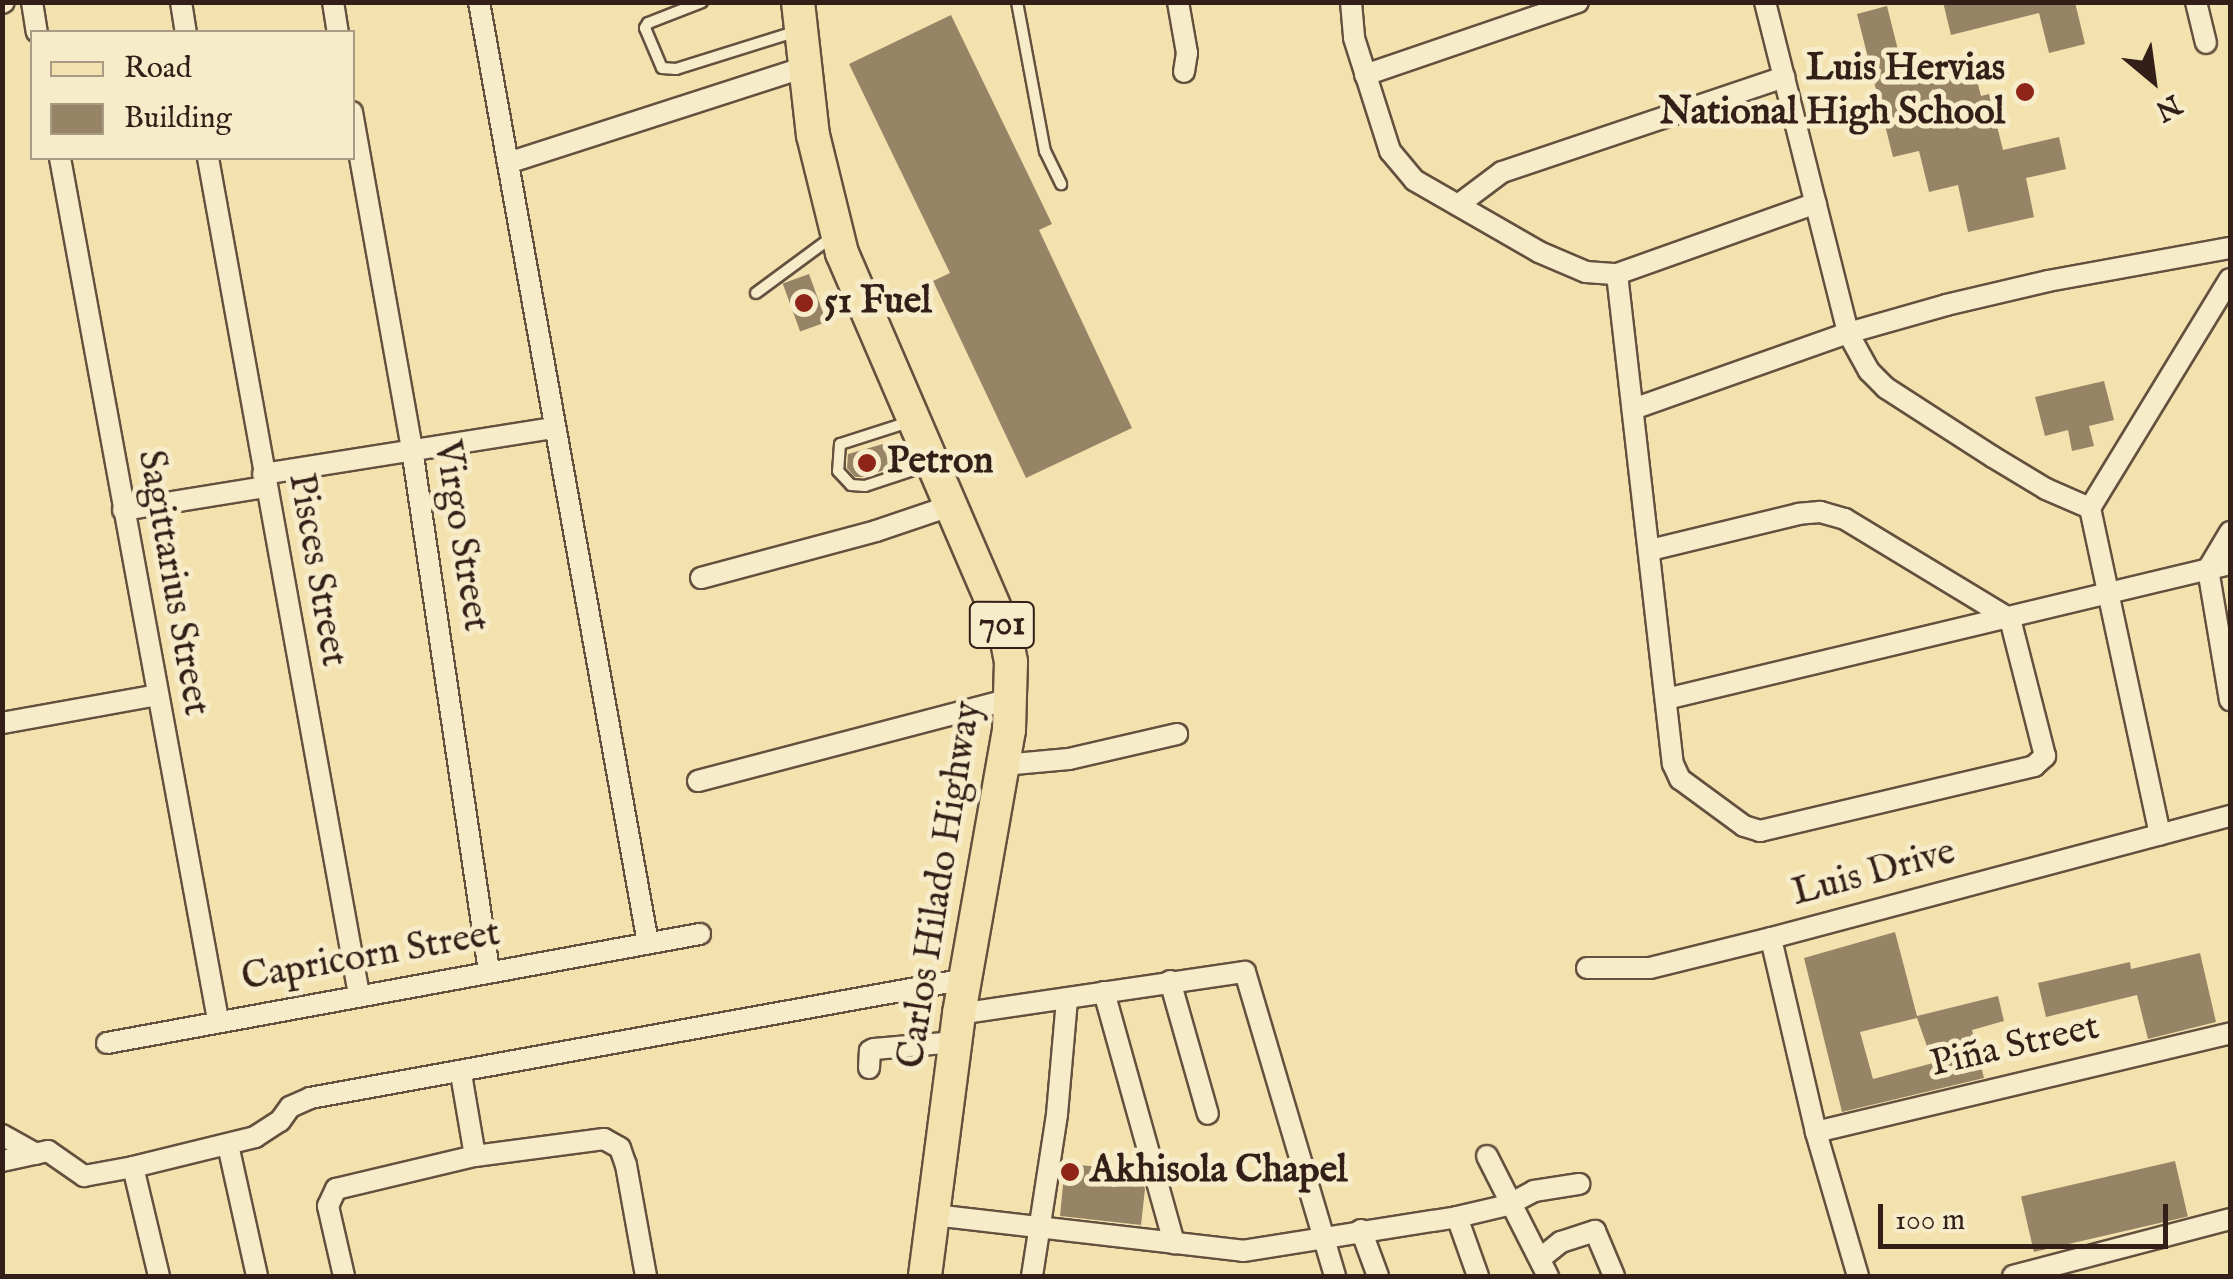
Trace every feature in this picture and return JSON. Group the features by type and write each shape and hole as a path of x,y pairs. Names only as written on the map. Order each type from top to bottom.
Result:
{"main road":[{"name":"Carlos Hilado Highway","path":"799,16 802,68 824,191 837,234 912,421 1004,631 1011,699 958,1028 925,1276"}],"street":[{"path":"32,2 38,30"},
{"path":"181,2 186,30"},
{"path":"333,2 338,30"},
{"path":"479,2 648,943"},
{"path":"1178,2 1186,53 1184,72"},
{"path":"1352,2 1354,38 1364,75 1390,150 1402,168 1414,180 1540,252 1586,272 1617,274 1816,203"},
{"path":"1364,75 1578,2"},
{"path":"1765,2 1848,333 1870,371 1886,388 2046,489 2090,508"},
{"path":"2196,2 2206,43"},
{"path":"508,163 802,68"},
{"path":"1458,205 1502,172 1784,76"},
{"name":"Virgo Street","path":"355,129 412,449 489,971"},
{"name":"Sagittarius Street","path":"60,160 218,1020"},
{"name":"Pisces Street","path":"208,160 360,995"},
{"path":"1633,409 1848,333 2048,281 2230,248"},
{"path":"1617,274 1675,771 1688,786 1744,826 1760,831 2042,760 2046,752 2010,618 1833,514 1798,514 1650,550"},
{"path":"2160,834 2105,595 2090,508 2230,278"},
{"path":"123,510 412,449 553,428"},
{"path":"701,578 804,552 950,506"},
{"path":"2230,532 2208,569 2230,700"},
{"path":"1666,699 2230,564"},
{"path":"2,723 157,695"},
{"path":"698,781 1011,699"},
{"path":"1003,765 1069,758 1178,734"},
{"name":"Luis Drive","path":"1858,1276 1816,1132 1771,938 2230,816"},
{"name":"Capricorn Street","path":"107,1044 218,1020 700,934"},
{"path":"1587,968 1650,968 1771,938"},
{"path":"869,1068 870,1051 874,1049 1068,999 1242,970 1248,974 1335,1276"},
{"path":"2,1162 48,1152 84,1176 133,1167 228,1146 269,1130 298,1102 966,980"},
{"path":"1170,982 1208,1114"},
{"path":"1104,992 1174,1243"},
{"path":"1032,1276 1042,1227 1068,999"},
{"name":"Piña Street","path":"1816,1132 2230,1033"},
{"path":"461,1074 475,1156"},
{"path":"2,1135 36,1154"},
{"path":"344,1276 328,1206 336,1189 475,1156 604,1139 620,1148 646,1276"},
{"path":"228,1146 256,1276"},
{"path":"1487,1156 1508,1204 1545,1268 1561,1242 1595,1232 1614,1276"},
{"path":"133,1167 159,1276"},
{"path":"934,1215 1242,1252 1360,1230 1457,1218 1508,1204 1534,1192 1579,1184"},
{"path":"1457,1218 1478,1276"},
{"path":"2013,1276 2230,1219"},
{"path":"1360,1230 1378,1276"}],"lane":[{"path":"702,2 648,23 645,28 662,68 676,69 799,16"},
{"path":"1017,2 1045,151 1061,184"},
{"path":"756,293 837,234"},
{"path":"912,421 840,444 838,470 851,486 865,486 932,464"}],"building":[{"path":"1943,2 2075,2 2085,44 2049,53 2039,13 1951,35"},
{"path":"1887,6 1904,74 1971,57 1981,96 1989,94 2003,150 2059,137 2066,169 2026,178 2034,217 1968,232 1958,185 1929,192 1919,151 1893,157 1857,14"},
{"path":"951,15 1052,224 1039,230 1132,428 1026,478 933,281 950,273 849,64"},
{"name":"51 Fuel","path":"809,274 826,322 800,332 783,284"},
{"path":"2104,381 2114,420 2089,426 2094,446 2072,451 2068,430 2045,436 2035,397"},
{"name":"Petron","path":"883,444 890,468 855,477 847,468 848,454"},
{"path":"1895,932 1917,1016 1998,996 2004,1021 1972,1030 1984,1078 1842,1112 1804,958","holes":["1917,1018 1933,1063 1873,1079 1860,1032"]},
{"path":"2200,953 2216,1022 2148,1039 2137,995 2046,1017 2038,983 2130,962 2131,969"},
{"path":"2175,1161 2188,1217 2034,1252 2021,1197"},
{"path":"1065,1164 1139,1170 1145,1189 1141,1225 1060,1216"}],"place":[{"name":"Luis Hervias National High School","path":"2025,92"},
{"name":"51 Fuel","path":"804,303"},
{"name":"Petron","path":"867,463"},
{"name":"Akhisola Chapel","path":"1070,1172"}]}
